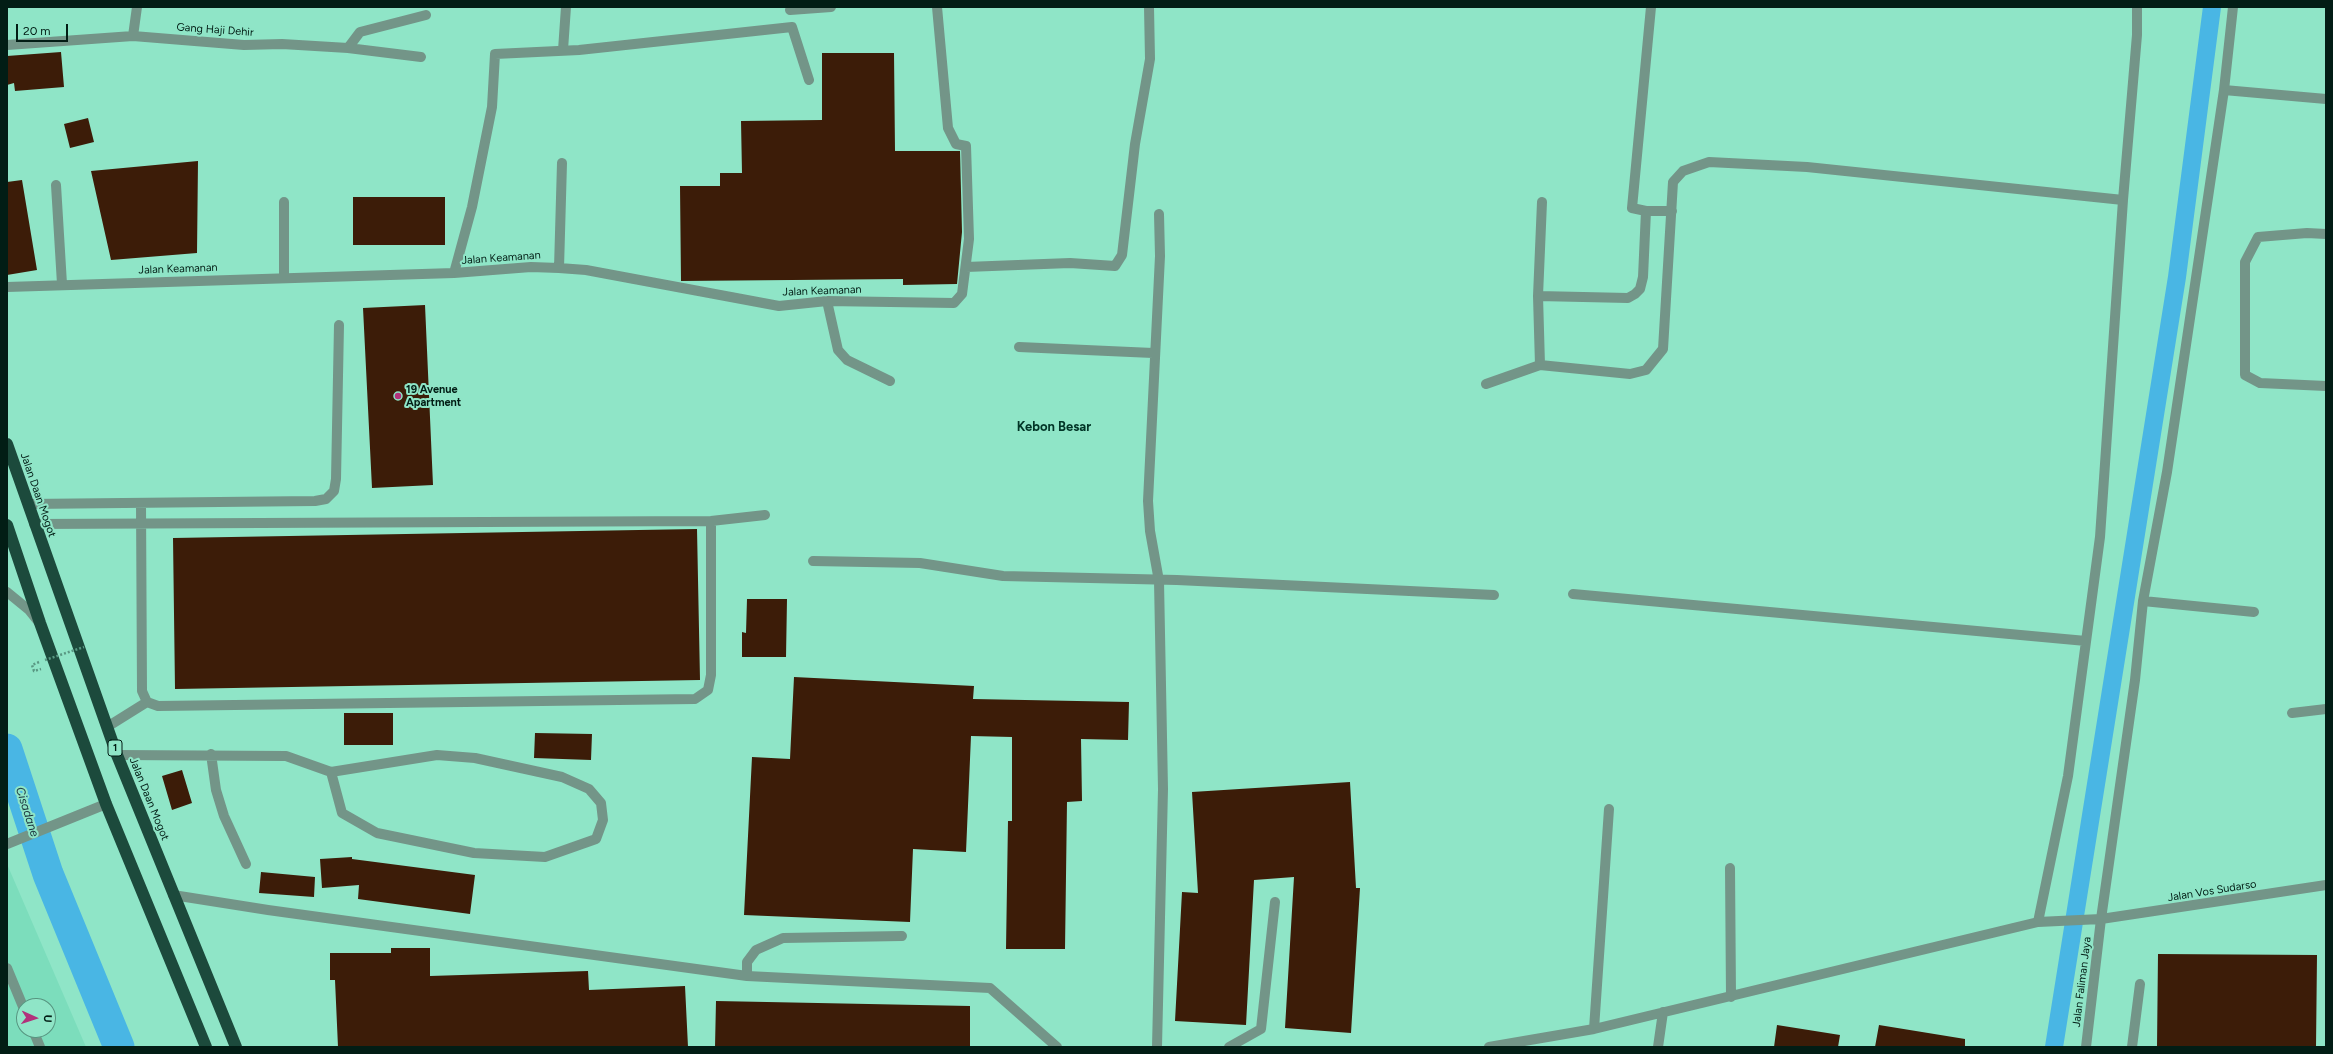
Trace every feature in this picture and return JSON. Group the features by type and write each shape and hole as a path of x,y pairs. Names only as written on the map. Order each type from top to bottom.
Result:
{"highway":[{"name":"Jalan Daan Mogot","path":"7,444 34,524 117,755 236,1047"},
{"path":"8,528 40,623 106,804 206,1047"}],"street":[{"path":"133,36 138,7"},
{"path":"563,50 566,7"},
{"path":"809,80 792,27 790,9 831,7"},
{"name":"Jalan Keamanan","path":"7,287 62,284 454,273 531,267 586,270 779,306 828,301 954,302 962,294 969,239 966,146 956,144 948,128 937,7"},
{"path":"966,267 1070,263 1115,266 1122,256 1135,144 1150,60 1149,7"},
{"path":"1651,7 1632,208 1646,211 1672,211"},
{"path":"2038,922 2068,776 2100,538 2123,200 2136,50 2137,7"},
{"name":"Jalan Faliman Jaya","path":"2086,1047 2135,680 2143,601 2167,472 2224,90 2233,7"},
{"path":"348,48 360,32 426,15"},
{"path":"454,273 472,207 492,108 495,54 563,50 792,27"},
{"name":"Gang Haji Dehir","path":"7,45 133,36 244,45 282,44 348,48 421,58"},
{"path":"2224,90 2326,99"},
{"path":"1486,384 1540,365 1630,374 1646,370 1656,360 1663,349 1674,182 1683,171 1709,162 1807,167 2123,200"},
{"path":"559,268 562,163"},
{"path":"56,185 62,284"},
{"path":"284,202 284,278"},
{"path":"1540,365 1538,296 1542,202"},
{"path":"1538,296 1628,298 1635,294 1640,289 1643,277 1646,211"},
{"path":"1157,1047 1163,789 1159,581 1150,531 1148,501 1153,353 1160,256 1159,214"},
{"path":"2326,234 2307,233 2258,237 2245,262 2245,374 2260,383 2326,386"},
{"path":"828,301 838,350 847,360 890,381"},
{"path":"28,504 314,501 326,499 334,491 336,480 339,325"},
{"path":"1019,347 1153,353"},
{"path":"141,502 142,690 147,702 158,706 695,699 708,690 711,675 711,521"},
{"path":"34,524 711,521 765,515"},
{"path":"7,548 8,528"},
{"path":"813,561 920,563 1003,576 1159,581 1494,596"},
{"path":"7,592 29,610 40,623"},
{"path":"1573,594 2086,641"},
{"path":"2143,601 2254,612"},
{"path":"107,727 147,702"},
{"path":"2292,713 2326,709"},
{"path":"117,755 211,754 286,756 331,772 437,756 475,758 562,777 589,789 601,803 603,820 596,839 545,857 474,853 377,833 342,813 331,772"},
{"path":"211,754 216,790 224,816 246,864"},
{"path":"7,844 106,804"},
{"path":"1594,1029 1608,809"},
{"path":"1730,868 1731,997"},
{"name":"Jalan Vos Sudarso","path":"1489,1047 1594,1029 2038,922 2102,919 2326,886"},
{"path":"173,895 268,910 747,976 990,988 1057,1047"},
{"path":"1229,1047 1260,1029 1275,902"},
{"path":"747,976 747,962 756,950 783,938 902,936"},
{"path":"7,968 19,998"},
{"path":"2132,1047 2140,984"},
{"path":"1658,1047 1663,1012"}],"path":[{"path":"34,671 32,665 84,647"}],"shaded area":[{"path":"7,864 86,1047 7,1047"}],"building":[{"path":"61,52 64,87 15,91 14,83 7,85 7,56"},
{"path":"822,53 894,53 895,151 960,151 962,232 957,284 903,285 903,279 681,281 680,186 720,186 720,173 742,173 741,121 822,120"},
{"path":"88,118 94,142 70,148 64,124"},
{"path":"198,161 197,253 111,260 91,171"},
{"path":"22,180 37,270 7,275 7,182"},
{"path":"353,197 445,197 445,245 353,245"},
{"name":"19 Avenue Apartment","path":"425,305 433,485 372,488 363,308"},
{"path":"697,529 700,680 175,689 173,538"},
{"path":"747,599 787,599 786,657 742,657 742,632 746,633"},
{"path":"794,677 974,686 973,699 1129,702 1128,740 1081,739 1082,801 1067,802 1065,949 1006,949 1008,821 1012,821 1012,737 971,736 966,852 913,849 910,922 744,915 752,757 790,759"},
{"path":"344,713 393,713 393,745 344,745"},
{"path":"535,733 592,734 591,760 534,758"},
{"path":"182,770 192,803 172,810 162,776"},
{"path":"1350,782 1356,888 1360,888 1351,1033 1285,1028 1294,877 1254,880 1246,1025 1175,1021 1182,892 1198,893 1192,792"},
{"path":"352,857 352,859 475,875 470,914 358,899 359,885 322,888 320,859"},
{"path":"261,872 315,877 314,897 259,893"},
{"path":"391,948 430,948 430,976 588,971 589,990 685,986 688,1047 338,1047 335,980 330,980 330,953 391,953"},
{"path":"2158,954 2317,955 2316,1047 2157,1047"},
{"path":"716,1001 970,1006 970,1047 715,1047"},
{"path":"1777,1025 1840,1035 1838,1047 1774,1047"},
{"path":"1879,1025 1965,1039 1965,1047 1875,1047"}],"waterway":[{"path":"2054,1047 2177,277 2212,7"},
{"name":"Cisadane","path":"7,749 48,874 119,1047"}],"place":[{"name":"19 Avenue Apartment","path":"398,396"}],"district":[{"name":"Kebon Besar","path":"1054,427"}]}
